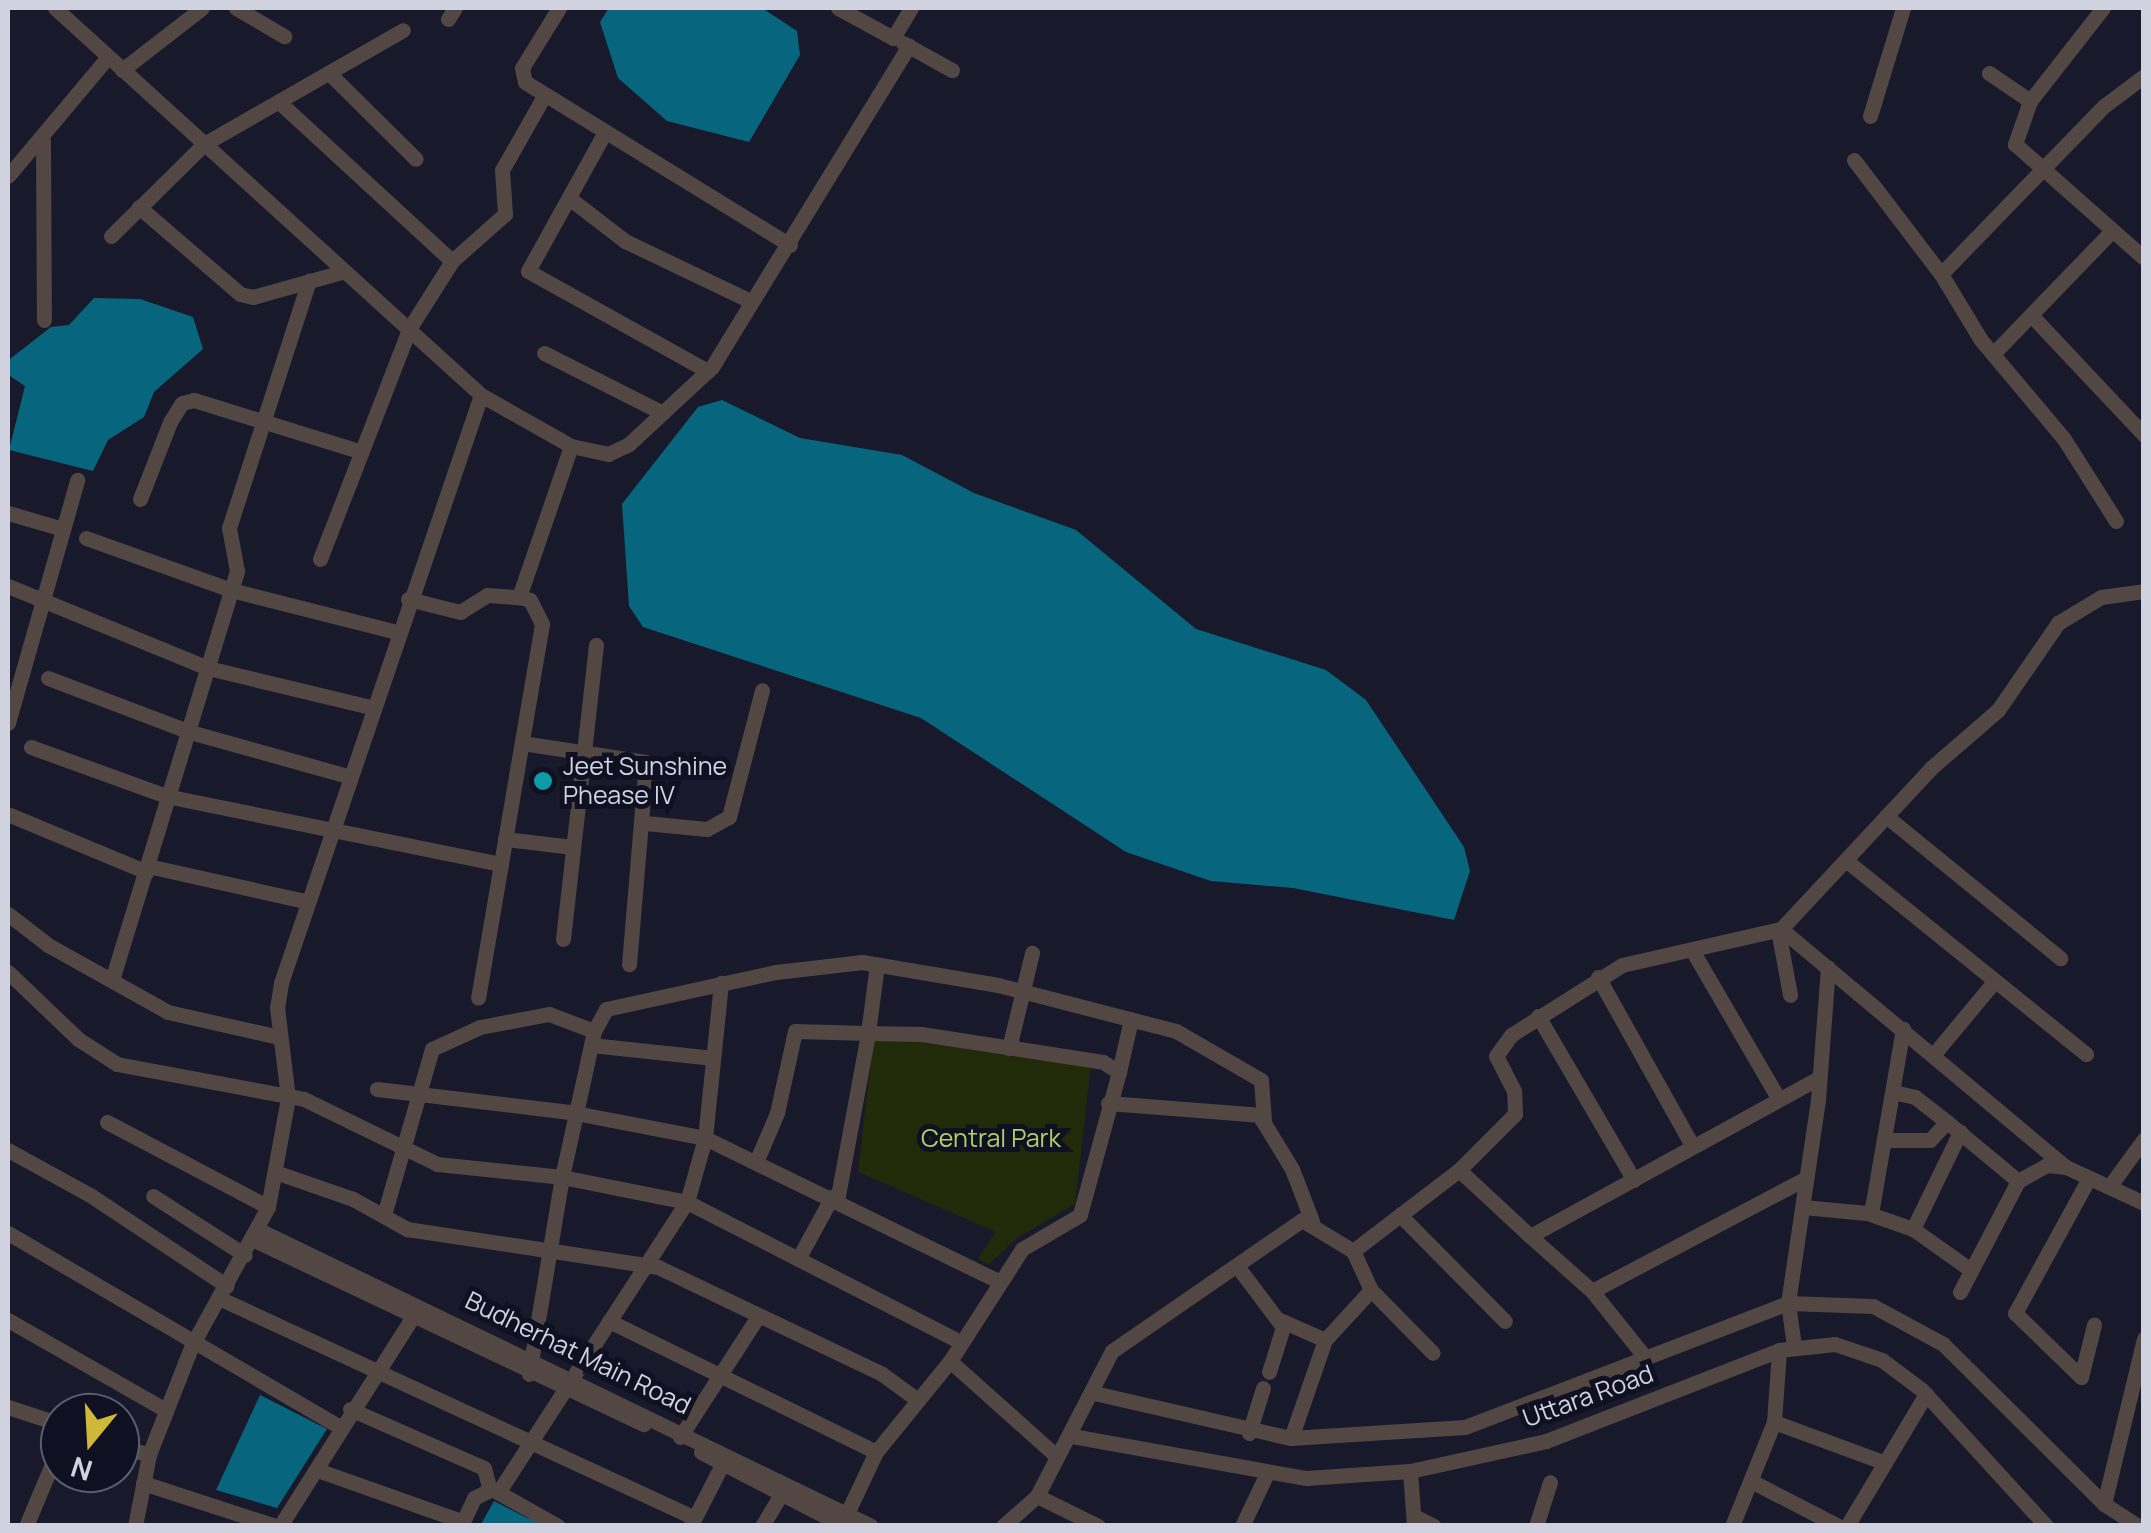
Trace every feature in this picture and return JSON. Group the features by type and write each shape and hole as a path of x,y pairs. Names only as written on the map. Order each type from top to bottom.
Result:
{"street":[{"path":"55,8 482,395 570,446 608,454 663,413 708,371 750,300 790,245 908,46"},
{"path":"122,70 202,8"},
{"path":"236,8 284,36"},
{"path":"559,8 522,68 525,82 790,245"},
{"path":"838,8 952,70"},
{"path":"893,38 911,8"},
{"path":"1870,116 1903,8"},
{"path":"2103,8 2030,101 2016,144 2144,258"},
{"path":"111,236 204,144 402,30"},
{"path":"8,176 43,142 108,56"},
{"path":"328,73 416,159"},
{"path":"1989,73 2030,101"},
{"path":"1941,274 2144,76"},
{"path":"320,559 409,329 452,261 505,214 502,170 544,96"},
{"path":"279,102 452,261"},
{"path":"606,132 528,271 708,371"},
{"path":"43,142 44,320"},
{"path":"1854,160 1941,274 1993,354 2064,439 2116,521"},
{"path":"569,198 625,241 750,300"},
{"path":"139,208 240,294 310,282 342,272"},
{"path":"1993,354 2111,232"},
{"path":"112,980 232,590 238,565 229,528 310,282"},
{"path":"2031,315 2144,435"},
{"path":"544,353 663,413"},
{"path":"134,1526 149,1455 192,1345 257,1235 268,1207 288,1098 280,1044 281,982 371,706 482,395"},
{"path":"140,499 182,403 194,400 359,452"},
{"path":"519,596 570,446"},
{"path":"8,723 15,665 43,597 77,480"},
{"path":"8,513 63,529"},
{"path":"86,538 232,590 397,632"},
{"path":"8,586 43,597 208,668 371,706"},
{"path":"1353,1251 1459,1170 1515,1114 1498,1047 1598,977 1646,957 1780,929 1848,862 1886,816 1998,710 2058,623 2101,597 2144,591"},
{"path":"408,599 460,612 487,596 519,596 530,600 542,624 478,998"},
{"path":"563,939 596,645"},
{"path":"48,678 190,732 348,776"},
{"path":"645,823 707,829 730,817 762,690"},
{"path":"522,743 646,762 645,823 629,964"},
{"path":"31,747 166,796 329,834 501,864"},
{"path":"10,815 148,869 304,902"},
{"path":"1886,816 2060,958"},
{"path":"505,839 572,848"},
{"path":"1848,862 1993,983 2086,1054"},
{"path":"8,914 168,1012 280,1044"},
{"path":"1780,929 2066,1167 2144,1203"},
{"path":"1780,929 1790,995"},
{"path":"1692,950 1778,1098"},
{"path":"798,1259 835,1199 868,1034 877,965"},
{"path":"531,1366 562,1177 592,1038 606,1009 721,983 877,965 1026,971 1131,1019 1176,1032 1261,1080 1268,1127"},
{"path":"1736,1524 1774,1422 1803,1207 1828,967"},
{"path":"1009,1048 1026,971"},
{"path":"8,972 78,1039 117,1064 319,1104 437,1164 562,1177 687,1202 960,1342"},
{"path":"1598,977 1692,1145"},
{"path":"320,1471 461,1523 474,1498 494,1490 532,1441 687,1202 705,1138 721,983"},
{"path":"1934,1054 1993,983"},
{"path":"384,1215 416,1093 432,1049 480,1027 549,1014 592,1038 713,1058"},
{"path":"1538,1016 1634,1180"},
{"path":"844,1520 876,1452 915,1398 950,1361 1022,1250 1080,1215 1131,1019"},
{"path":"1867,1213 1886,1140 1903,1029"},
{"path":"756,1162 777,1112 796,1031 1009,1048 1112,1063 1119,1072"},
{"path":"1530,1236 1818,1078"},
{"path":"378,1090 577,1113 705,1138 1000,1282"},
{"path":"1893,1092 1915,1097 2018,1181"},
{"path":"1108,1103 1252,1112 1268,1127 1292,1169 1312,1220 1327,1238 1353,1251 1371,1290 1433,1352"},
{"path":"107,1122 268,1207"},
{"path":"1886,1140 1930,1140 1953,1127"},
{"path":"1912,1228 1953,1127"},
{"path":"2109,1187 2144,1139"},
{"path":"8,1150 90,1195 223,1292 376,1372 532,1441 693,1522 725,1458"},
{"path":"1960,1292 2018,1181 2047,1165 2066,1167"},
{"path":"1459,1170 1592,1291 1644,1356"},
{"path":"274,1172 384,1215 407,1229 551,1247 646,1264 882,1374 915,1398"},
{"path":"1592,1291 1806,1178"},
{"path":"2089,1178 2015,1313 2080,1376 2094,1325"},
{"path":"153,1196 245,1255"},
{"path":"1803,1207 1867,1213 1912,1228 1971,1270"},
{"path":"1400,1214 1505,1321"},
{"path":"1003,1526 1037,1496 1055,1455 1078,1426 1112,1351 1288,1228 1312,1220"},
{"path":"8,1233 192,1345 338,1426"},
{"name":"Budherhat Main Road","path":"257,1235 412,1318 531,1366"},
{"name":"Budherhat Main Road","path":"257,1235 681,1436 844,1520 871,1526"},
{"path":"1237,1266 1280,1320 1325,1340"},
{"path":"1291,1438 1325,1340 1371,1290"},
{"path":"1094,1393 1249,1433 1291,1438 1465,1427 1788,1303 1873,1306 1943,1344 2104,1504 2138,1526"},
{"path":"143,1483 278,1526 320,1471 338,1426 412,1318"},
{"path":"681,1436 757,1318"},
{"path":"8,1320 166,1410"},
{"path":"1249,1433 1280,1320"},
{"path":"609,1321 876,1452"},
{"path":"2104,1504 2144,1338"},
{"name":"Uttara Road","path":"1078,1426 1267,1474 1325,1480 1410,1471 1546,1442 1786,1348 1835,1344 1882,1360 1926,1394 2046,1526"},
{"path":"950,1361 1055,1455"},
{"path":"1848,1526 1926,1394"},
{"path":"8,1408 40,1418"},
{"path":"350,1409 484,1468 494,1490 558,1526"},
{"path":"1774,1422 1883,1462"},
{"path":"140,1452 149,1455"},
{"path":"1410,1471 1414,1521 1434,1526"},
{"path":"1242,1526 1267,1474"},
{"path":"1751,1480 1838,1526"},
{"path":"1536,1526 1550,1482"},
{"path":"762,1526 785,1487"},
{"path":"26,1526 40,1493"},
{"path":"1037,1496 1098,1526"}],"green space":[{"name":"Central Park","path":"874,1036 1091,1066 1075,1204 1017,1238 988,1265 978,1258 996,1232 858,1172"}],"water":[{"path":"609,8 762,8 797,31 800,55 749,142 667,121 618,78 600,22"},
{"path":"94,298 140,299 193,317 203,349 154,392 144,417 108,440 93,471 9,450 25,386 10,376 10,359 51,327 69,325"},
{"path":"722,400 800,438 902,455 974,493 1076,530 1196,629 1326,670 1366,700 1464,847 1470,871 1454,920 1293,888 1211,881 1126,852 921,718 643,627 629,606 622,504 698,407"},
{"path":"260,1395 327,1429 277,1508 216,1490"},
{"path":"494,1501 527,1518 549,1525 480,1526"}],"place":[{"name":"Jeet Sunshine Phease IV","path":"543,781"}]}
